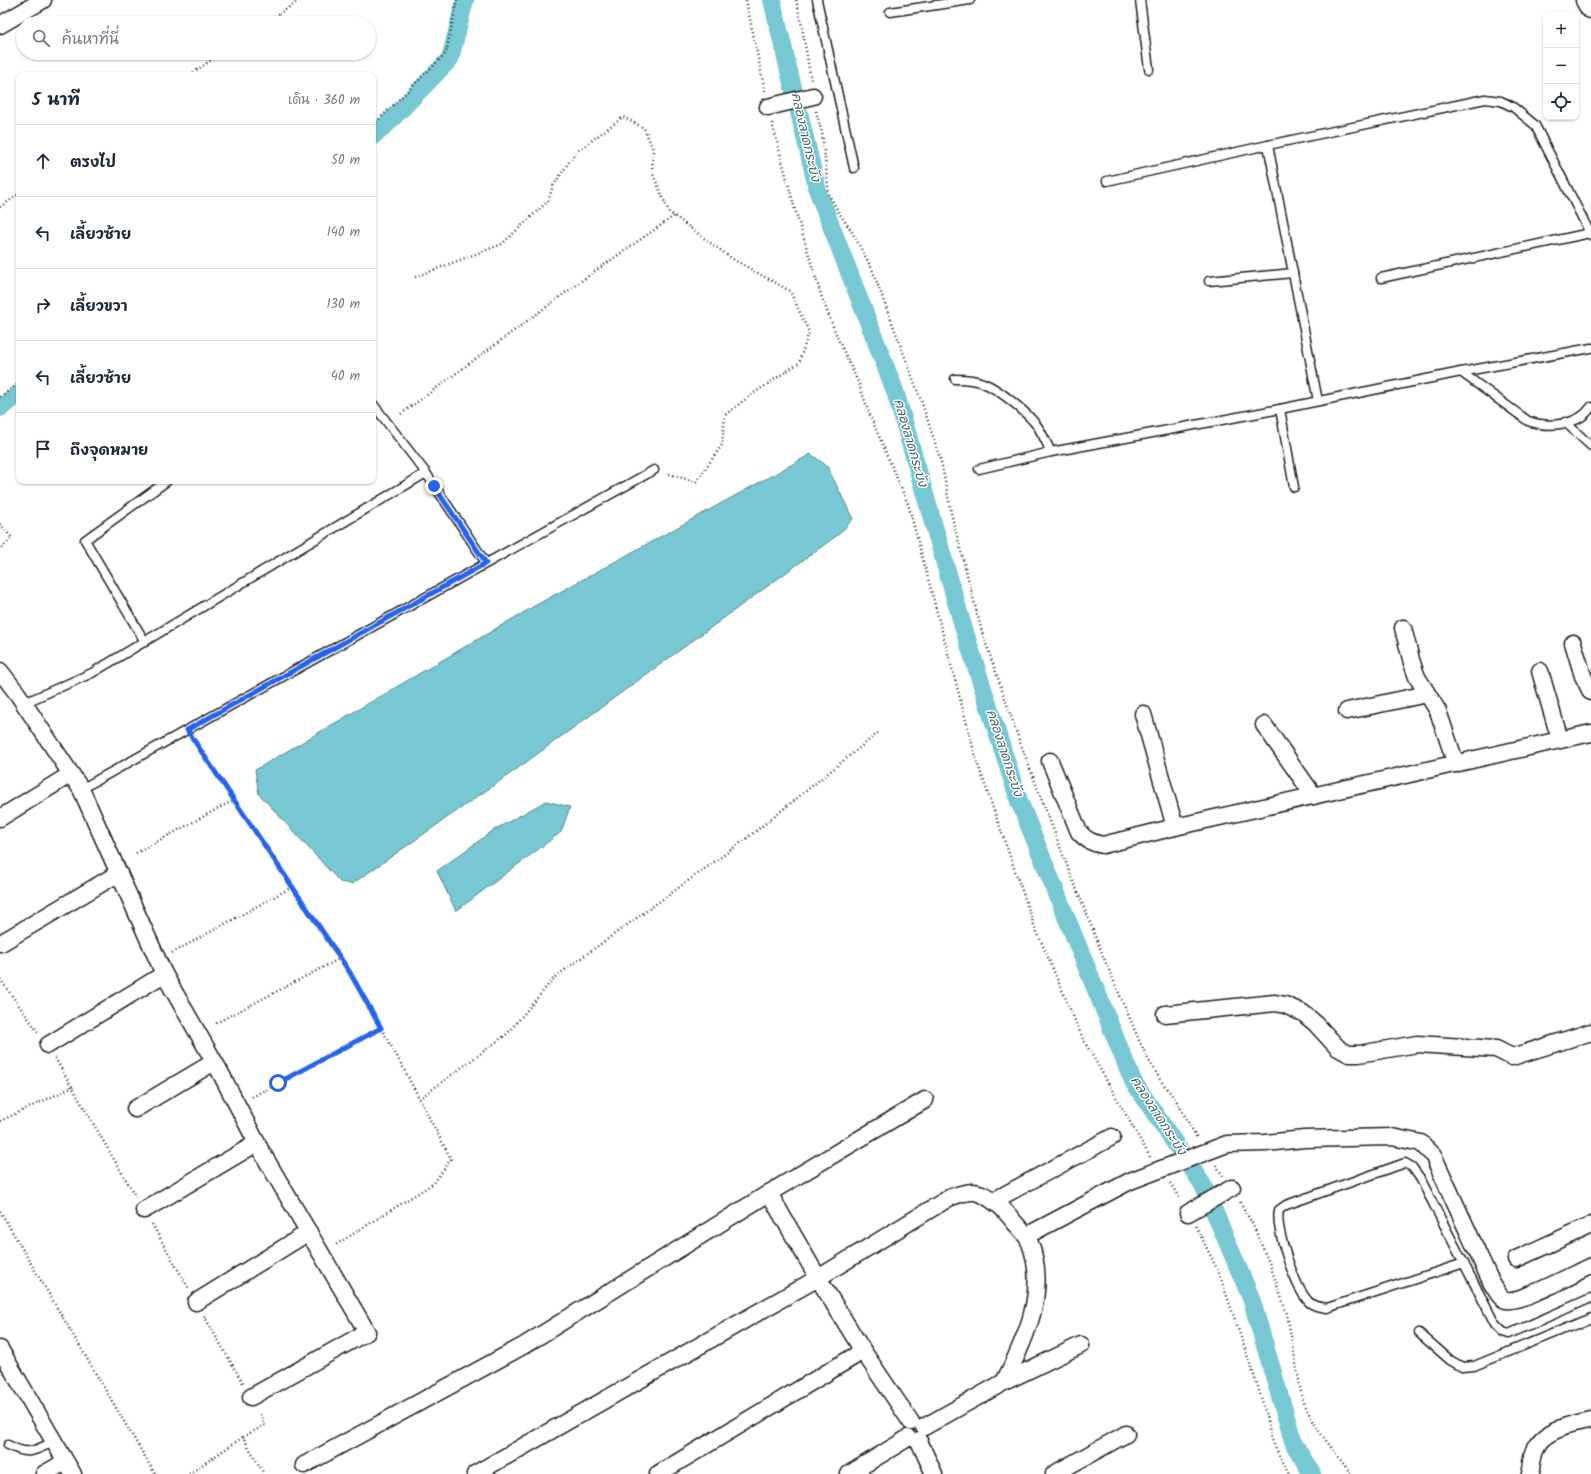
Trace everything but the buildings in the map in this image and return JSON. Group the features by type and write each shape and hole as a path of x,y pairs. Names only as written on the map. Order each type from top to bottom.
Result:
{"main road":[{"path":"1587,0 1591,7"}],"street":[{"path":"0,25 43,0"},
{"path":"768,107 813,96"},
{"path":"1403,628 1417,677 1438,711 1456,764"},
{"path":"1573,643 1583,676 1591,692"},
{"path":"1540,670 1560,740"},
{"path":"0,673 24,703 81,789 164,974 214,1062 257,1143 367,1332 251,1398"},
{"path":"1347,710 1427,694"},
{"path":"1144,714 1175,827"},
{"path":"1264,725 1314,796"},
{"path":"1050,761 1079,832 1085,839 1092,843 1103,845 1175,827 1591,734"},
{"path":"0,818 71,774"},
{"path":"1,943 119,873"},
{"path":"48,1045 164,974"},
{"path":"1165,1014 1275,1003 1285,1005 1303,1012 1338,1048 1349,1054 1359,1054 1417,1044 1496,1049 1512,1057 1591,1032"},
{"path":"135,1109 214,1062"},
{"path":"304,1465 523,1346 769,1193 925,1100"},
{"path":"994,1201 1112,1136"},
{"path":"1026,1236 1130,1181 1228,1144 1265,1143 1304,1139 1392,1137 1422,1143 1433,1155 1499,1296 1505,1300 1521,1298 1591,1266"},
{"path":"144,1210 257,1143"},
{"path":"1190,1212 1229,1190"},
{"path":"475,1474 818,1278 949,1198 968,1191 979,1192 1005,1210 1030,1242 1037,1270 1037,1289 1028,1327 1004,1382"},
{"path":"769,1193 862,1351 916,1432 934,1474"},
{"path":"1516,1259 1591,1225"},
{"path":"196,1302 309,1232"},
{"path":"849,1474 916,1432 1004,1382 1081,1345"},
{"path":"0,1348 69,1468 44,1474"},
{"path":"658,1474 862,1351"},
{"path":"1530,1474 1535,1448 1543,1438 1551,1432 1591,1420"},
{"path":"1054,1474 1126,1434"}],"lane":[{"path":"818,0 854,168"},
{"path":"890,12 970,0"},
{"path":"1140,0 1149,69"},
{"path":"1108,181 1485,99 1501,101 1512,106 1535,125 1590,234 1381,278"},
{"path":"1268,145 1318,401"},
{"path":"1209,281 1293,273"},
{"path":"979,469 1051,452 1280,410 1461,372 1591,348"},
{"path":"1461,372 1528,422 1538,425 1550,426 1579,419 1591,408"},
{"path":"955,380 969,379 983,383 998,392 1030,417 1039,428 1051,452"},
{"path":"376,408 426,473 486,563"},
{"path":"1280,410 1294,487"},
{"path":"1565,422 1591,446"},
{"path":"81,789 654,470"},
{"path":"24,703 92,674 426,473"},
{"path":"145,642 85,540 163,484"},
{"path":"1464,1263 1327,1308 1314,1306 1309,1302 1298,1284 1287,1259 1277,1217 1279,1210 1286,1205 1405,1163 1412,1167 1420,1178 1464,1263 1495,1324 1503,1332 1509,1334 1591,1298"},
{"path":"1419,1333 1450,1360 1462,1367 1474,1366 1591,1318"},
{"path":"8,1446 20,1451 31,1452 53,1442"}],"path":[{"path":"276,16 300,0"},
{"path":"376,122 446,53 457,0"},
{"path":"746,0 768,107 796,213 822,298 908,504 976,762 1034,925 1083,1038 1152,1160"},
{"path":"194,72 211,60"},
{"path":"415,277 502,244 548,200 553,186 575,153 623,117 644,128 653,149 652,172 669,212 731,258 790,291 810,332 799,363 751,395 725,415 722,445 696,482 654,470"},
{"path":"0,207 16,196"},
{"path":"401,414 584,279 674,216"},
{"path":"0,397 16,385"},
{"path":"0,524 12,538 0,550"},
{"path":"187,730 341,958 381,1028 451,1159 434,1183 322,1254"},
{"path":"419,1099 507,1034 555,977 746,839 878,733"},
{"path":"136,853 234,800"},
{"path":"170,953 292,887"},
{"path":"216,1023 341,958"},
{"path":"252,1097 381,1028"},
{"path":"0,1121 73,1087"},
{"path":"1166,1178 1190,1212 1219,1273 1260,1393 1273,1443 1289,1474"},
{"path":"0,1211 155,1474"},
{"path":"189,1474 243,1437 264,1474"}],"water":[{"path":"811,454 827,466 853,519 839,534 507,776 352,884 340,882 259,794 255,770 538,604"},
{"path":"546,801 570,807 561,832 456,911 437,871 494,830"}],"waterway":[{"path":"376,133 450,59 465,0"},
{"name":"คลองลาดกระบัง","path":"772,0 818,192 895,391 963,626 1019,801 1133,1081 1203,1185 1251,1298 1294,1444 1312,1474"},
{"path":"0,408 16,396"}],"route":[{"path":"278,1083 381,1028 349,971 187,730 486,563 434,486"}]}
